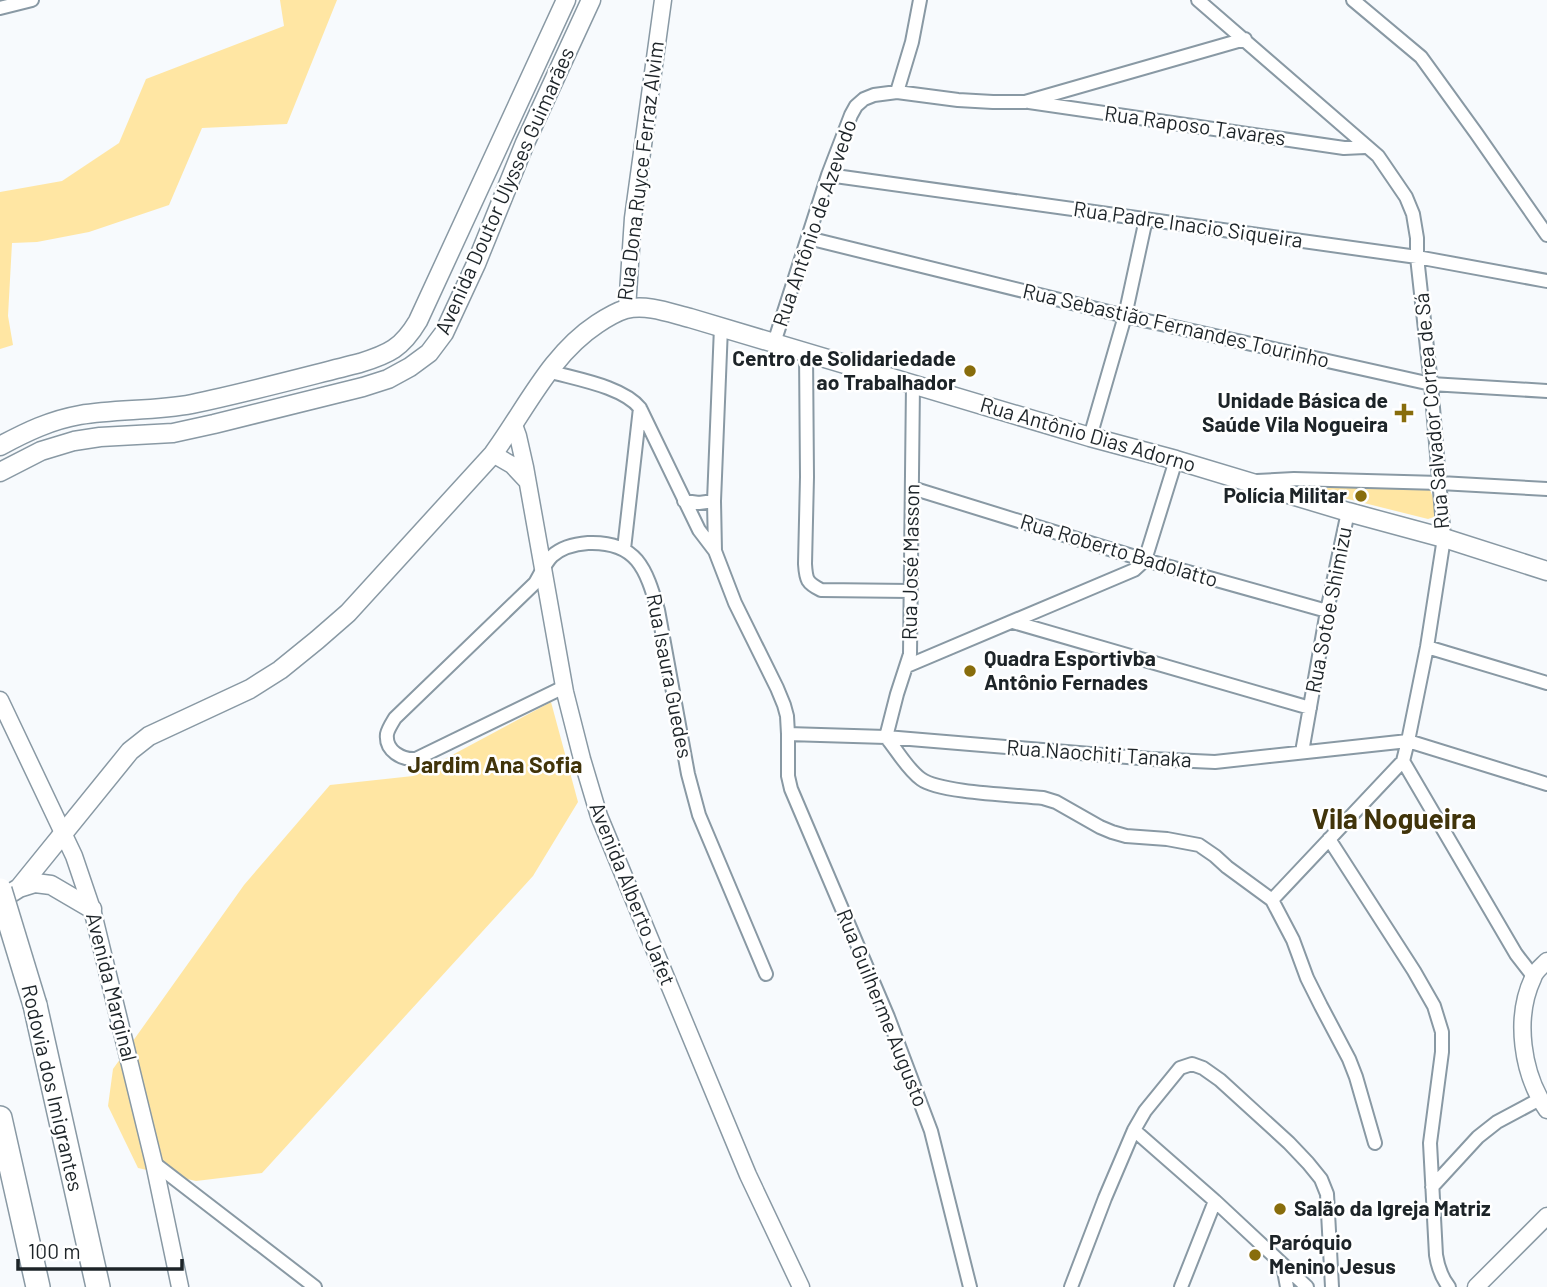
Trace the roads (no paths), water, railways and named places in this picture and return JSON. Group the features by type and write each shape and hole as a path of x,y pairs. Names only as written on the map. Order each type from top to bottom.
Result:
{"highway":[{"name":"Rodovia dos Imigrantes","path":"9,889 98,1287"},
{"path":"0,1118 38,1287"}],"main road":[{"name":"Avenida Doutor Ulysses Guimarães","path":"0,446 53,421 96,413 191,404 360,363 382,356 395,348 408,337 418,321 566,0"},
{"name":"Avenida Doutor Ulysses Guimarães","path":"0,472 35,454 74,441 173,433 214,425 388,379 429,353 444,333 476,264 525,143 591,0"},
{"path":"476,264 477,234 491,196 483,181"},
{"name":"Rua Antônio Dias Adorno","path":"627,309 650,309 722,327 1090,437 1444,538 1547,571"},
{"name":"Rua Dona Ruyce Ferraz Alvim","path":"0,900 63,834 130,751 149,736 250,689 279,670 338,622 493,454 548,371 567,348 580,335 627,309"},
{"path":"122,436 117,424 121,418 164,416 180,412 191,404"},
{"path":"35,454 46,444 99,430 103,421 96,413"},
{"path":"9,889 35,883 51,885 92,909"}],"street":[{"path":"0,8 32,0"},
{"name":"Rua Dona Ruyce Ferraz Alvim","path":"627,309 633,218 663,0"},
{"path":"920,0 912,42 897,92 958,100 1025,102 1245,39"},
{"name":"Rua Salvador Correa de Sá","path":"1198,0 1378,156 1406,197 1413,214 1417,238 1440,483 1444,538 1427,647 1403,761 1272,900"},
{"path":"1353,0 1420,57 1547,235"},
{"name":"Rua Antônio de Azevedo","path":"774,343 828,175 851,116 856,106 864,99 897,92"},
{"name":"Rua Raposo Tavares","path":"1025,102 1344,148 1366,147"},
{"name":"Rua Padre Inacio Siqueira","path":"828,175 1417,257 1547,281"},
{"path":"1090,437 1125,316 1146,219"},
{"name":"Rua Sebastião Fernandes Tourinho","path":"808,238 1125,316 1431,384 1547,391"},
{"path":"715,551 714,501 722,327"},
{"path":"806,352 806,578 821,590 910,591"},
{"path":"548,371 619,391 634,401 640,408 699,530 715,551"},
{"name":"Rua José Masson","path":"886,737 907,666 911,640 913,384"},
{"path":"564,687 415,759 402,757 390,747 387,734 395,718 535,583 550,558 576,544 595,543 624,548 640,408"},
{"name":"Avenida Alberto Jafet","path":"514,425 521,447 564,687 599,816 748,1175 801,1287"},
{"path":"493,454 512,465 526,480"},
{"path":"907,666 1134,570 1144,560 1176,460"},
{"path":"1250,482 1294,479 1547,489"},
{"path":"1301,496 1318,480"},
{"name":"Rua Roberto Badolatto","path":"912,488 1144,560 1327,611"},
{"path":"684,501 714,501"},
{"name":"Rua Sotoe Shimizu","path":"1302,752 1348,512"},
{"name":"Rua Isaura Guedes","path":"624,548 637,560 651,585 688,774 699,815 766,974"},
{"name":"Rua Guilherme Augusto","path":"715,551 735,603 784,705 791,789 888,1017 931,1131 970,1287"},
{"path":"1013,622 1310,708"},
{"path":"1427,647 1547,683"},
{"name":"Avenida Marginal","path":"0,700 74,856 92,909 154,1163 180,1287"},
{"name":"Rua Naochiti Tanaka","path":"788,734 886,737 1151,760 1215,762 1408,741"},
{"path":"886,737 921,779 933,785 949,789 1043,797 1112,832 1126,836 1167,838 1199,845 1272,900 1293,940 1307,978 1349,1059 1375,1143"},
{"path":"1408,741 1547,784"},
{"path":"1403,761 1516,954 1533,975"},
{"path":"1329,839 1414,971 1434,1006 1442,1032 1442,1052 1430,1143 1436,1255 1439,1271 1449,1287"},
{"path":"1432,1187 1479,1137 1497,1122 1543,1105 1526,1061 1522,1039 1522,1014 1533,975 1547,961"},
{"path":"1071,1287 1134,1130 1145,1111 1180,1068 1192,1064 1220,1080 1308,1163 1321,1179 1327,1194 1332,1287"},
{"path":"1134,1130 1307,1287"},
{"path":"154,1163 315,1287"},
{"path":"1181,1287 1215,1201"},
{"path":"1476,1287 1547,1216"},
{"path":"1283,1265 1287,1287"}],"place":[{"name":"Centro de Solidariedade ao Trabalhador","path":"970,371"},
{"name":"Unidade Básica de Saúde Vila Nogueira","path":"1404,413"},
{"name":"Polícia Militar","path":"1361,496"},
{"name":"Quadra Esportivba Antônio Fernades","path":"970,671"},
{"name":"Salão da Igreja Matriz","path":"1280,1209"},
{"name":"Paróquio Menino Jesus","path":"1255,1255"}],"district":[{"name":"Jardim Ana Sofia","path":"495,765"},
{"name":"Vila Nogueira","path":"1394,819"}]}
